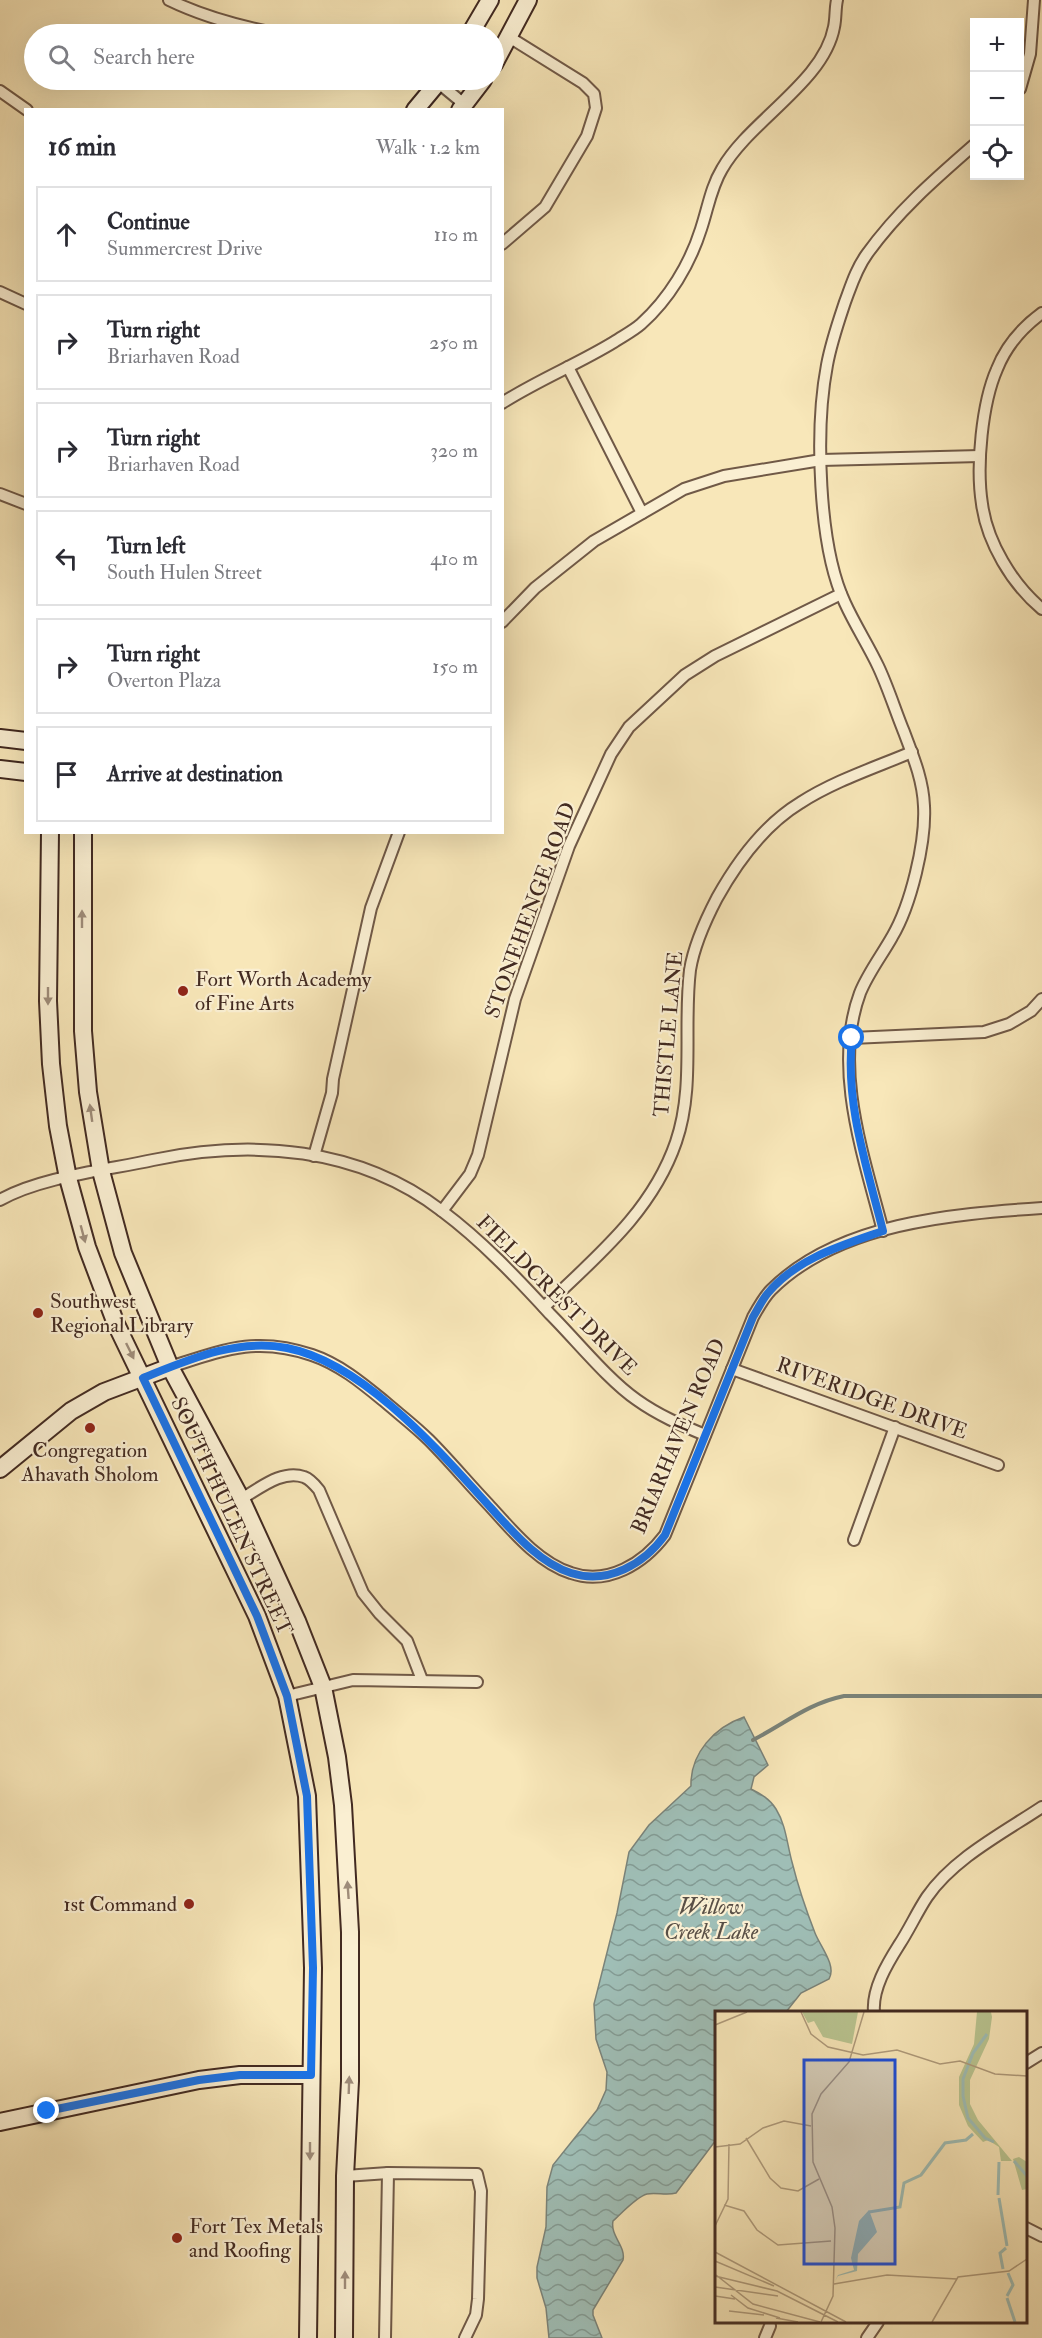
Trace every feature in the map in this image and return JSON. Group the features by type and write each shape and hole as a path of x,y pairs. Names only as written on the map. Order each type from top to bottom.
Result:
{"main road":[{"path":"476,24 490,0"},
{"path":"504,46 528,0"},
{"path":"417,108 430,90"},
{"path":"462,107 475,90"},
{"path":"0,738 24,741"},
{"path":"0,769 24,771"},
{"name":"SOUTH HULEN STREET","path":"50,834 50,1046 58,1126 68,1178 87,1247 105,1296 257,1616 287,1696 307,1796 313,1968 308,2338"},
{"name":"SOUTH HULEN STREET","path":"83,834 83,1031 88,1092 101,1171 123,1253 170,1367 241,1499 297,1621 323,1687 337,1757 343,1805 350,1932 350,2081 345,2176 344,2338"},
{"name":"BRIARHAVEN ROAD","path":"1,1466 71,1411 104,1392 170,1367"},
{"path":"0,2122 199,2080 240,2075 311,2075"}],"street":[{"path":"169,0 234,24"},
{"path":"504,402 593,355 640,326 675,284 696,242 713,186 722,168 738,144 806,77 826,51 834,28 837,0"},
{"path":"1024,75 1030,54 1034,0"},
{"path":"504,242 545,207 587,136 596,108 594,94 583,83 509,37"},
{"path":"447,90 462,107"},
{"path":"0,91 24,108"},
{"path":"883,1231 854,1112 850,1083 854,1017 861,992 894,934 908,901 917,863 924,809 917,765 879,669 841,594 830,564 825,528 821,460 822,397 835,333 854,278 866,255 915,196 970,149"},
{"path":"0,292 24,303"},
{"path":"1042,313 1014,338 997,368 989,395 980,456 982,504 990,535 1011,573 1030,598 1042,609"},
{"path":"568,367 642,513"},
{"path":"504,620 535,588 594,541 684,489 724,476 821,460 980,456"},
{"path":"0,494 24,503"},
{"name":"STONEHENGE ROAD","path":"442,1211 470,1174 478,1155 515,999 569,846 617,745 629,727 685,675 715,656 841,594"},
{"name":"THISTLE LANE","path":"544,1307 625,1230 658,1185 677,1141 686,1091 690,970 696,944 729,877 756,840 798,803 831,786 912,752"},
{"path":"314,1155 332,1093 333,1079 371,908 398,834"},
{"path":"852,1038 984,1032 1009,1024 1031,1011 1042,999"},
{"name":"FIELDCREST DRIVE","path":"0,1200 20,1190 68,1178 182,1154 228,1148 314,1155 358,1166 402,1185 442,1211 499,1259 634,1399 665,1417 705,1434"},
{"name":"BRIARHAVEN ROAD","path":"170,1367 243,1345 287,1348 335,1365 371,1390 428,1438 518,1537 544,1558 569,1573 585,1576 605,1575 624,1570 653,1551 665,1535 753,1317 769,1292 787,1276 823,1252 883,1231 968,1215 1042,1208"},
{"name":"RIVERIDGE DRIVE","path":"732,1369 998,1465"},
{"path":"854,1540 895,1427"},
{"path":"241,1499 274,1480 291,1475 306,1477 319,1490 363,1593 407,1641 422,1680"},
{"path":"287,1696 353,1680 477,1682"},
{"path":"874,2011 873,2004 891,1958 928,1896 950,1872 981,1847 1042,1807"},
{"path":"1027,2062 1042,2054"},
{"path":"385,2338 387,2173"},
{"path":"345,2176 387,2173 477,2174 481,2192 478,2299 476,2315 465,2338"},
{"path":"1027,2228 1042,2236"},
{"path":"867,2338 877,2323"},
{"path":"765,2338 770,2326"}],"water":[{"name":"Willow Creek Lake","path":"744,1717 768,1765 754,1777 751,1789 774,1805 779,1815 802,1898 815,1933 827,1956 831,1974 829,1979 801,1993 787,2011 715,2011 715,2141 676,2193 647,2194 634,2202 613,2221 623,2260 593,2310 602,2338 549,2338 546,2308 537,2278 537,2267 546,2227 547,2187 553,2165 597,2110 606,2090 607,2072 596,2039 594,2004 617,1913 629,1852 649,1825 691,1786 692,1774 700,1752 714,1735 733,1721"}],"waterway":[{"path":"753,1740 808,1709 844,1696 1042,1696"}],"place":[{"name":"Fort Worth Academy of Fine Arts","path":"183,991"},
{"name":"Southwest Regional Library","path":"38,1313"},
{"name":"Congregation Ahavath Sholom","path":"90,1428"},
{"name":"1st Command","path":"189,1904"},
{"name":"Fort Tex Metals and Roofing","path":"177,2238"}],"route":[{"path":"47,2111 199,2080 240,2075 311,2075 313,1968 307,1796 287,1696 257,1616 143,1378 170,1367 243,1345 267,1345 313,1355 335,1365 371,1390 428,1438 518,1537 544,1558 569,1573 585,1576 605,1575 624,1570 653,1551 665,1535 753,1317 769,1292 804,1263 823,1252 883,1231 854,1112 850,1083 852,1038"}]}
